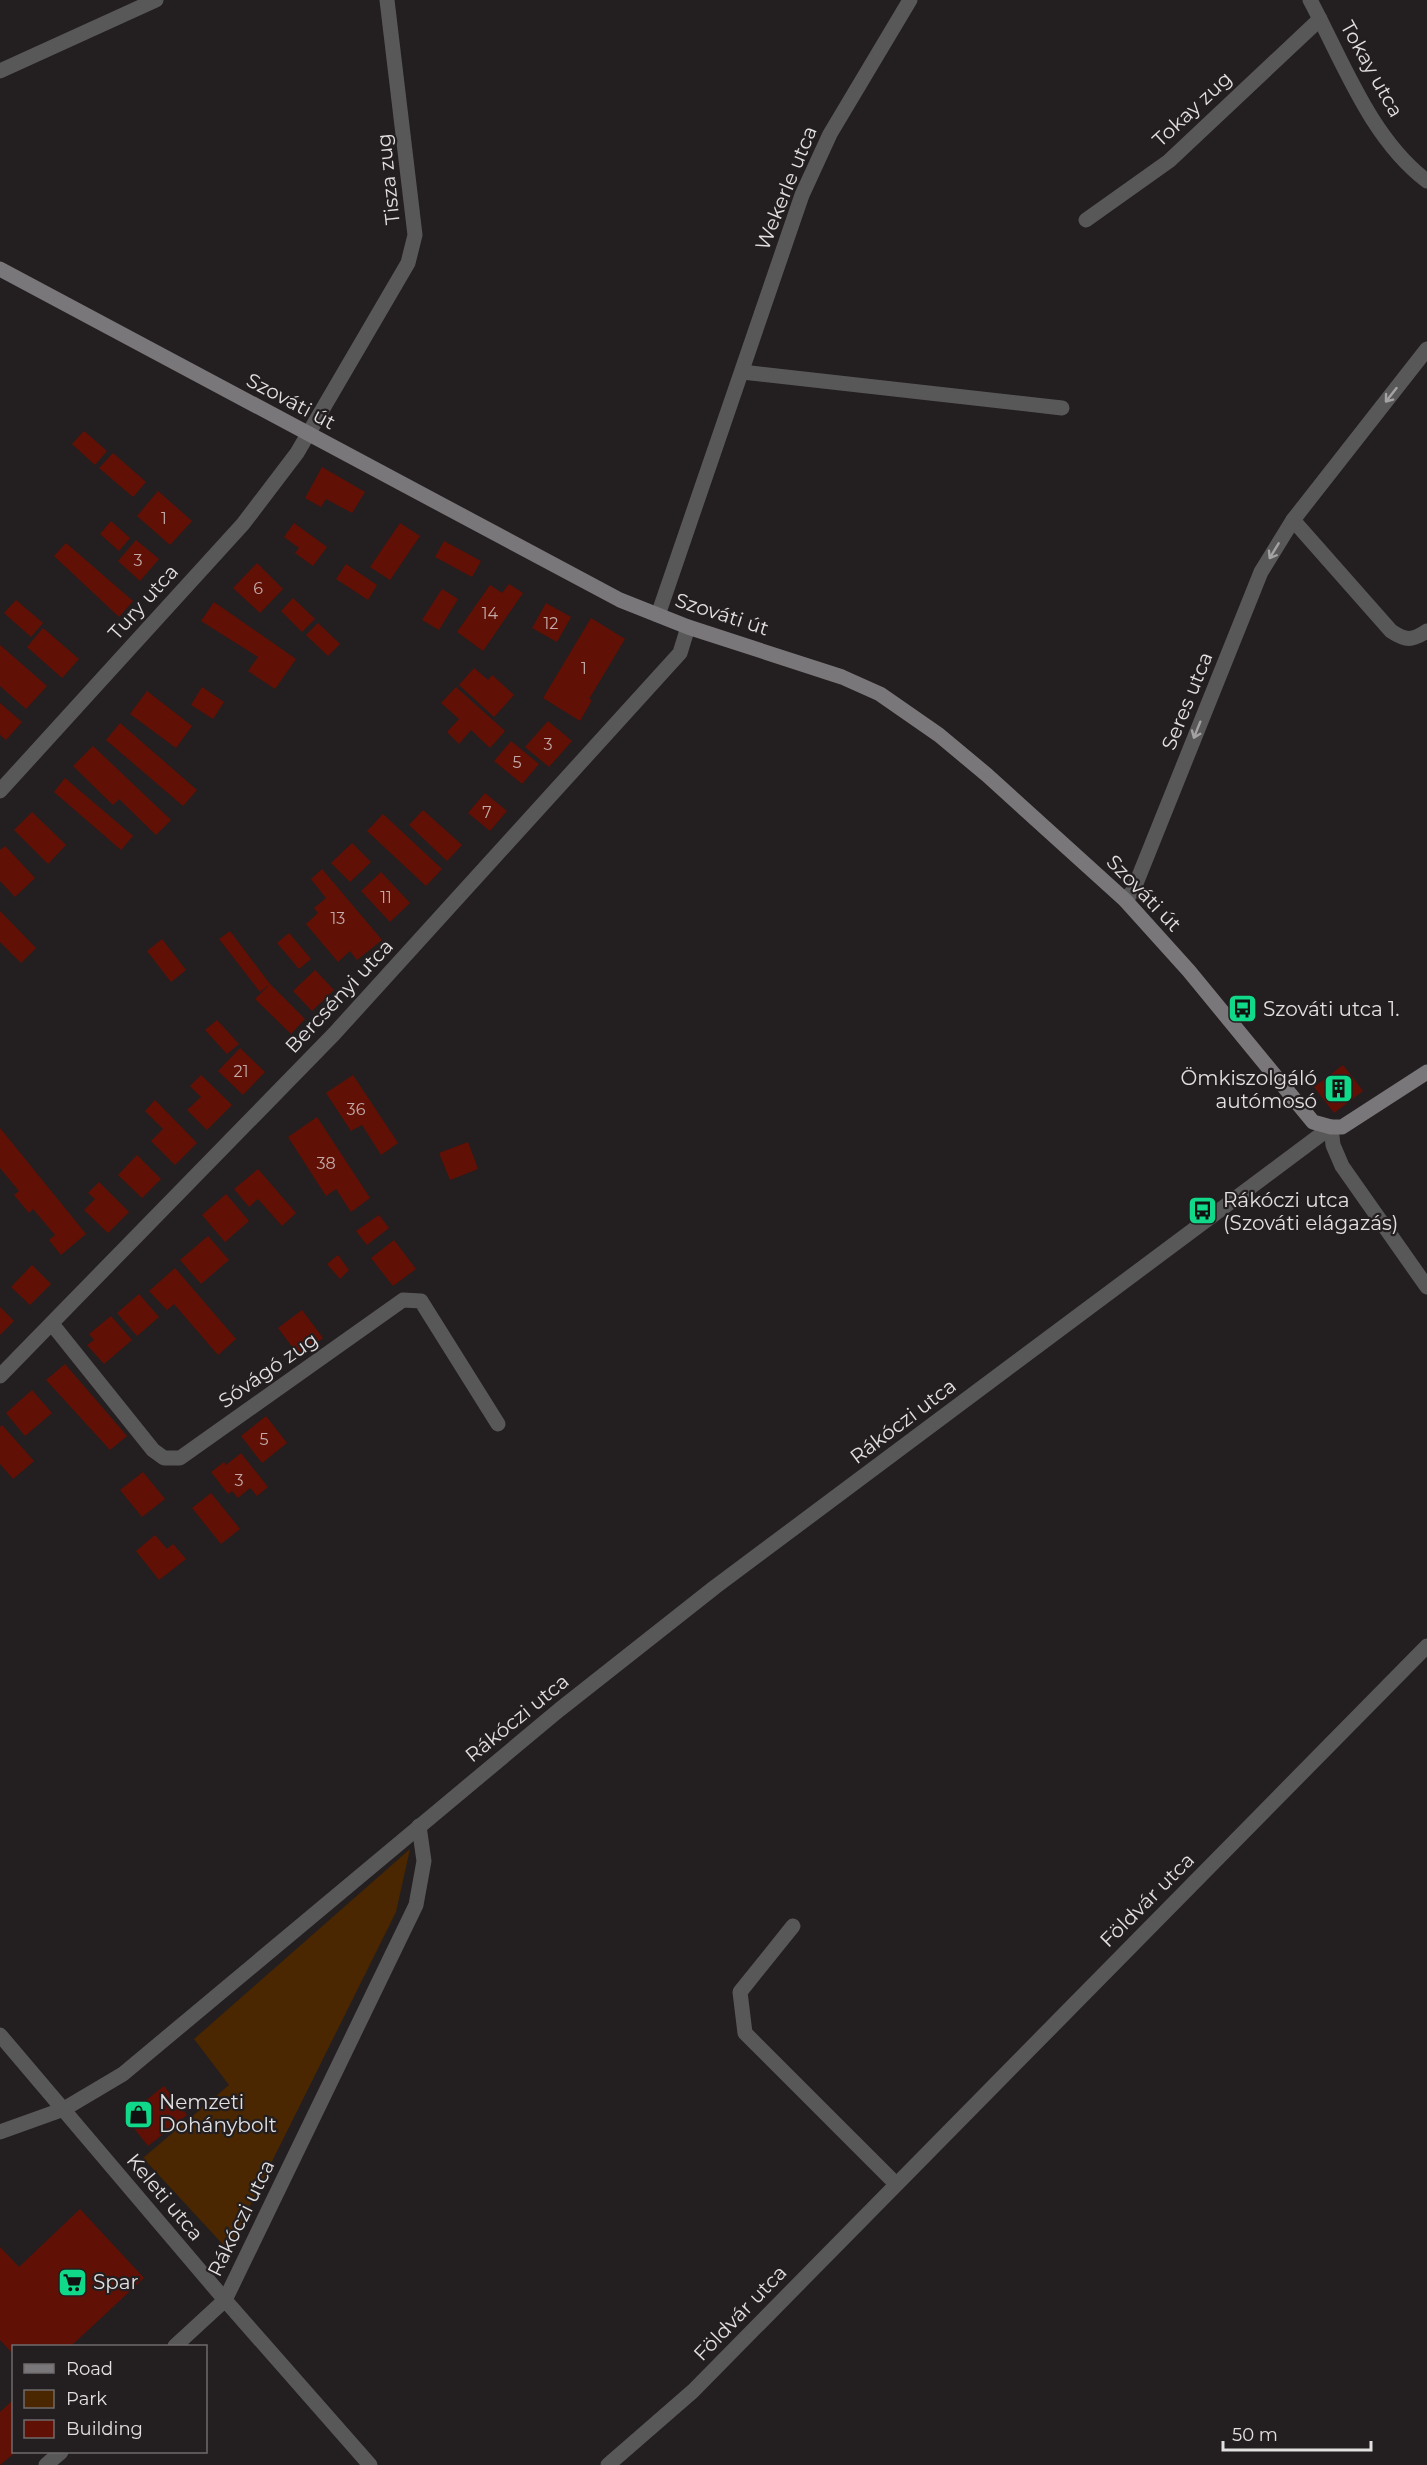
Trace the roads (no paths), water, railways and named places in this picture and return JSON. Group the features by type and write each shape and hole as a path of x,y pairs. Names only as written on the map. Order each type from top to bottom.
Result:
{"main road":[{"name":"Szováti út","path":"0,269 593,587 688,627 794,660 880,694 939,735 987,775 1125,900 1189,971 1313,1122 1331,1127"},
{"name":"Rákóczi utca","path":"1331,1127 1342,1126 1353,1120 1427,1072"}],"street":[{"path":"0,71 156,0"},
{"name":"Tisza zug","path":"308,434 408,263 415,235 387,0"},
{"name":"Wekerle utca","path":"658,615 790,228 815,163 910,0"},
{"name":"Tokay utca","path":"1310,0 1362,100 1402,158 1427,181"},
{"name":"Tokay zug","path":"1086,220 1169,161 1320,19"},
{"name":"Seres utca","path":"1125,900 1133,891 1261,572 1293,520 1427,349"},
{"path":"742,372 1062,408"},
{"name":"Tury utca","path":"0,791 243,524 308,434"},
{"path":"1293,520 1391,631 1403,639 1415,640 1427,631"},
{"name":"Bercsényi utca","path":"0,1376 334,1034 680,652 688,627"},
{"path":"1331,1127 1333,1145 1342,1166 1427,1287"},
{"name":"Rákóczi utca","path":"0,2132 64,2109 123,2074 559,1710 715,1587 1331,1127"},
{"name":"Sóvágó zug","path":"52,1324 153,1450 164,1458 180,1458 404,1300 421,1301 498,1424"},
{"name":"Földvár utca","path":"608,2465 693,2391 1427,1646"},
{"name":"Rákóczi utca","path":"176,2345 225,2300 416,1905 424,1861 418,1826"},
{"path":"793,1926 740,1992 745,2033 896,2184"},
{"name":"Keleti utca","path":"0,2035 225,2300 370,2465"},
{"path":"46,2465 59,2453"}],"place":[{"name":"Szováti utca 1.","path":"1242,1009"},
{"name":"Ömkiszolgáló autómosó","path":"1338,1089"},
{"name":"Rákóczi utca (Szováti elágazás)","path":"1202,1211"},
{"name":"Nemzeti Dohánybolt","path":"138,2114"},
{"name":"Spar","path":"72,2282"}]}
